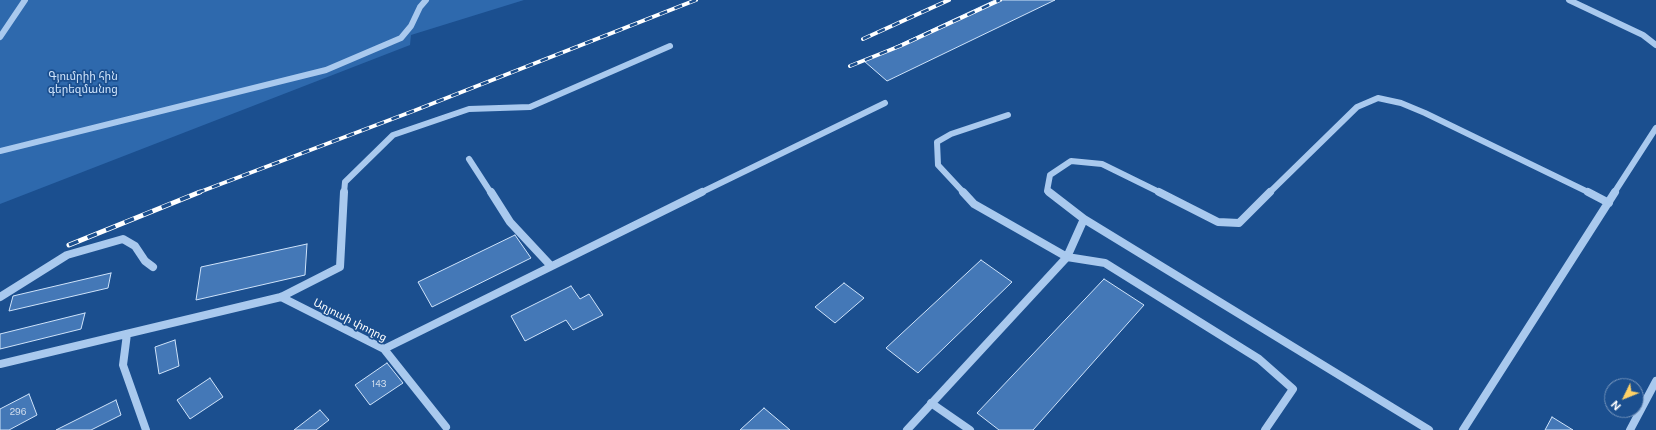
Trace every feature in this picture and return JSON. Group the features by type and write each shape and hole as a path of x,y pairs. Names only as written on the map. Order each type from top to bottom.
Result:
{"street":[{"path":"0,37 25,0"},
{"path":"0,151 326,70 401,38 411,26 420,7 426,0"},
{"path":"1569,0 1643,35 1656,46"},
{"path":"0,364 281,297 340,267 345,182 393,135 469,109 530,107 670,46"},
{"path":"1429,430 1084,219 1047,190 1050,175 1072,161 1102,164 1218,222 1240,223 1357,107 1378,98 1401,103 1425,113 1609,203"},
{"path":"384,349 885,103"},
{"path":"1008,115 951,134 937,142 938,165 974,204 1067,257 1105,263 1259,359 1293,389 1265,430"},
{"path":"1463,430 1656,128"},
{"path":"469,160 510,222 551,266"},
{"path":"907,430 1067,257 1084,219"},
{"path":"0,298 67,255 123,239 135,246 145,261 153,267"},
{"name":"Աղյուսի փողոց","path":"281,297 384,349 446,427"},
{"path":"127,334 123,365 146,430"},
{"path":"1630,430 1656,380"},
{"path":"931,403 970,430"}],"green space":[{"name":"Գյումրիի հին գերեզմանոց","path":"0,0 524,0 411,35 410,45 0,204"}],"building":[{"path":"995,0 1055,0 887,81 864,61"},
{"path":"515,235 531,258 432,307 418,282"},
{"path":"307,244 305,275 196,300 201,267"},
{"path":"981,260 1012,282 918,373 886,348"},
{"path":"111,273 108,288 9,311 13,296"},
{"path":"1104,279 1144,305 1033,430 999,430 977,413"},
{"path":"844,283 864,298 835,323 815,307"},
{"path":"571,286 580,299 589,294 603,315 573,330 566,320 525,341 511,316"},
{"path":"85,313 81,329 0,349 0,334"},
{"path":"175,340 179,366 159,374 155,347"},
{"path":"387,363 403,383 370,405 355,385"},
{"path":"210,378 223,397 190,419 177,400"},
{"path":"29,394 37,415 9,430 0,430 0,409"},
{"path":"116,400 121,415 91,430 56,430"},
{"path":"764,408 790,430 740,430"},
{"path":"320,410 329,420 316,430 294,430"},
{"path":"1552,417 1573,430 1545,430"}],"railway":[{"path":"197,193 416,110 696,0"},
{"path":"863,39 949,0"},
{"path":"850,66 900,46 1000,0"},
{"path":"69,245 200,192"}]}
